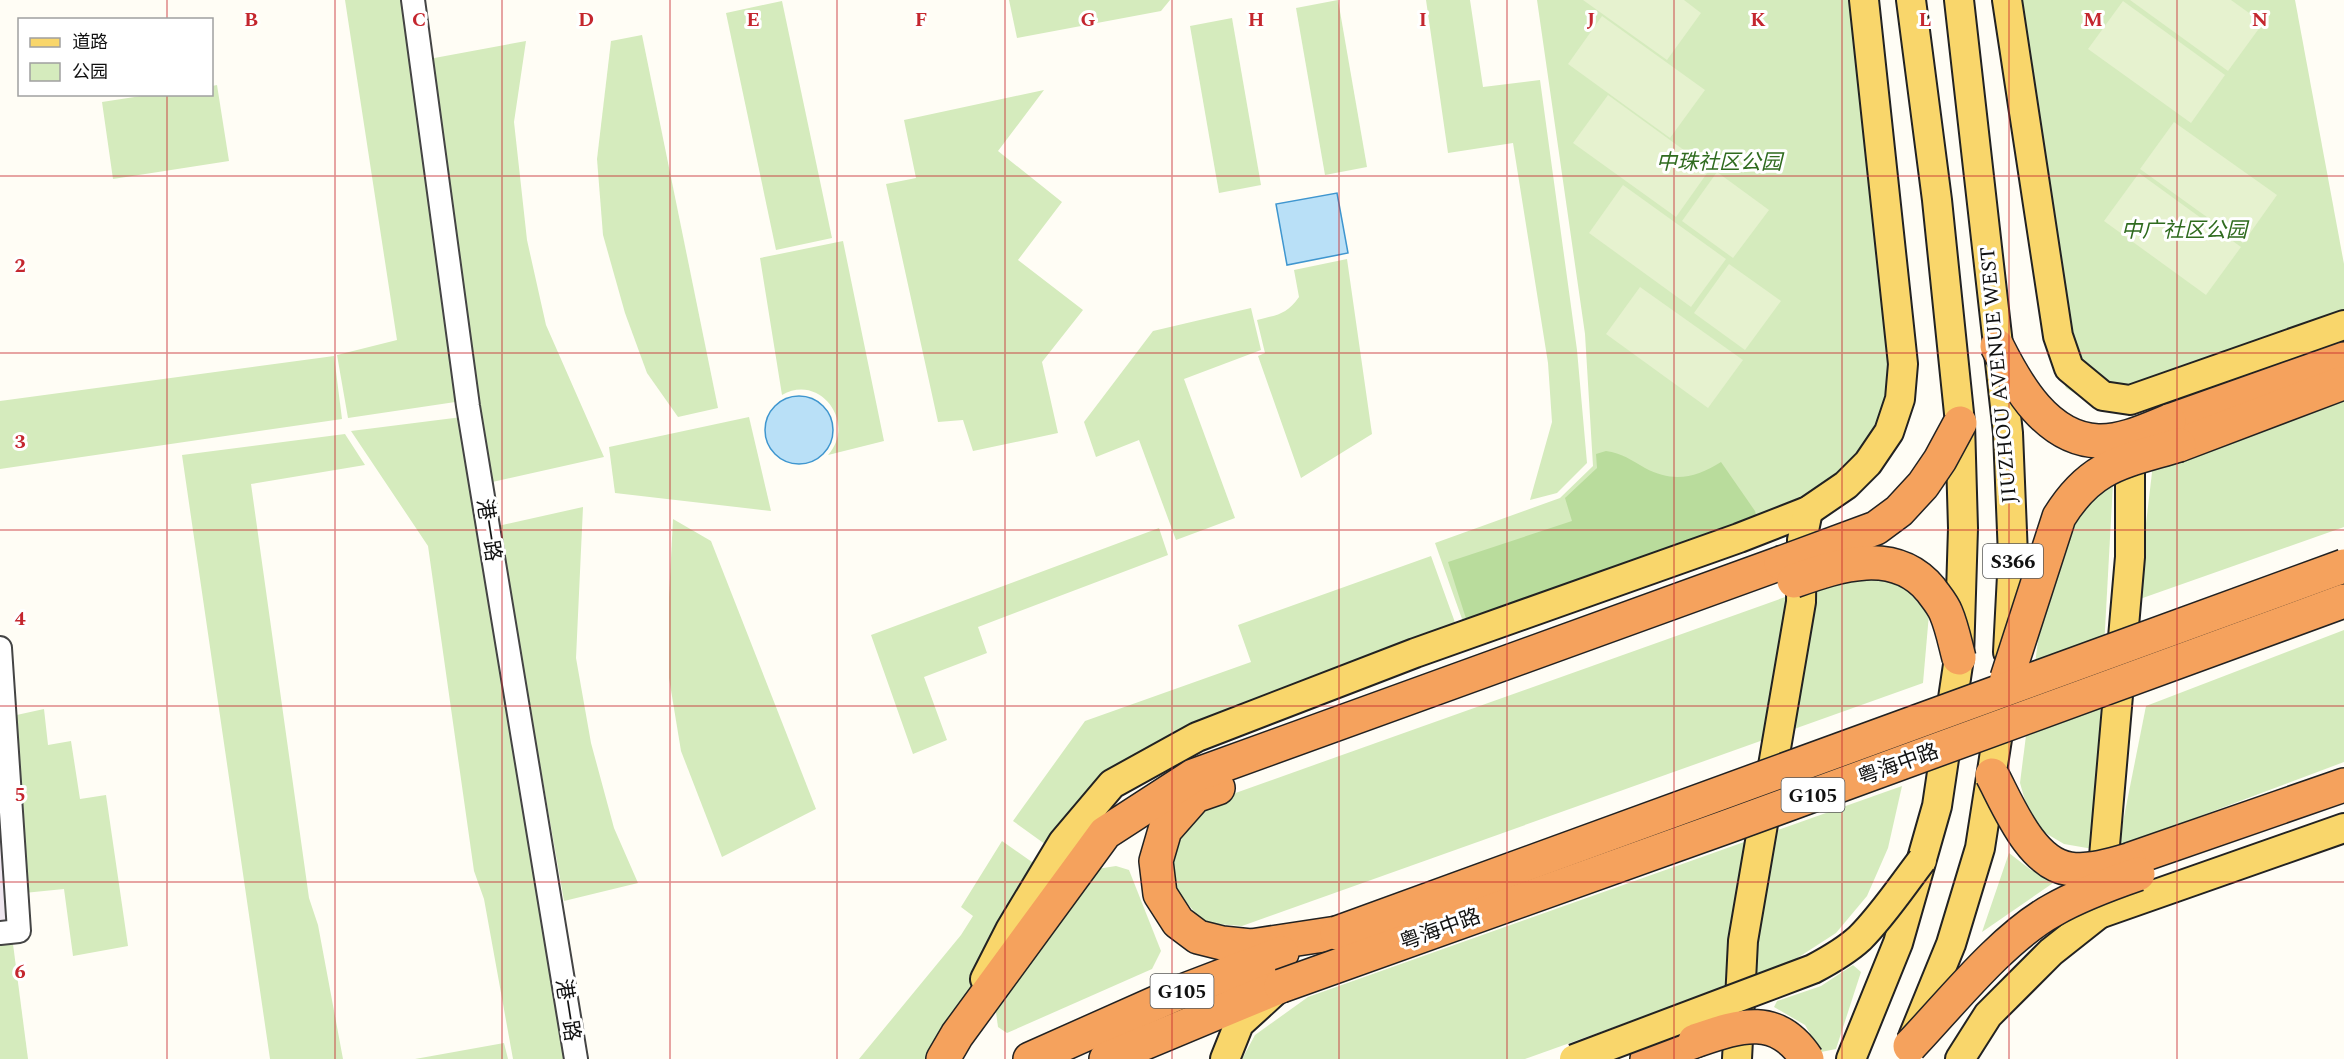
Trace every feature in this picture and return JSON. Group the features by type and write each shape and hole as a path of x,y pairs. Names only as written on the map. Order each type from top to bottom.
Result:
{"highway":[{"path":"1997,346 2016,382 2031,402 2068,434 2097,441 2174,433 2344,383"},
{"path":"2007,678 2059,517 2080,487 2104,470 2174,433 2344,359"},
{"path":"1337,933 1251,946 1222,944 1198,937 1178,922 1160,894 1156,861 1165,830 1195,796 1783,574 1876,528 1899,511 1929,477 1960,423"},
{"path":"950,1047 1105,833 1193,776 1783,574 1850,565 1884,563 1899,566 1926,584 1941,604 1953,633 1959,658"},
{"name":"粤海中路","path":"1337,933 2344,566"},
{"name":"粤海中路","path":"1281,986 1748,819 2344,601"},
{"path":"1992,775 2034,848 2050,862 2071,870 2134,867 2344,802"},
{"path":"1906,1053 2004,948 2027,927 2052,910 2102,886 2134,867 2344,784"},
{"name":"G105","path":"1030,1059 1185,990 1337,933"},
{"name":"G105","path":"1106,1059 1281,986"},
{"path":"1647,1059 1733,1028 1751,1025 1765,1027 1789,1039 1807,1059"}],"main road":[{"path":"950,1047 1010,930 1063,842 1112,784 1208,733 1415,653 1808,511 1846,485 1868,463 1889,432 1900,399 1903,364 1864,0"},
{"name":"JIUZHOU AVENUE WEST","path":"1851,1059 1898,943 1937,806 1959,658 1963,528 1960,423 1937,200 1911,0"},
{"name":"JIUZHOU AVENUE WEST","path":"1906,1053 1951,944 1977,859 2007,678 2013,556 2008,433 1959,0"},
{"path":"2007,0 2058,336 2069,368 2103,396 2130,400 2344,325"},
{"path":"2099,914 2130,557 2130,400"},
{"path":"1737,1059 1743,941 1802,602 1802,540 1808,511"},
{"path":"1960,1059 1988,1016 2050,952 2099,914 2344,828"},
{"path":"1574,1059 1813,969 1837,956 1859,939 1922,860"},
{"path":"1225,1059 1239,1024 1281,986"}],"street":[{"name":"港一路","path":"413,0 468,406 576,1059"},
{"path":"0,648 9,932"}],"shaded area":[{"path":"0,661 18,930 0,933"}],"green space":[{"path":"345,0 407,0 462,401 348,418 337,355 397,340"},
{"path":"1009,0 1170,0 1161,11 1017,38"},
{"path":"1338,0 1367,167 1325,175 1296,8"},
{"path":"1426,0 1470,0 1483,87 1540,80 1577,350 1587,463 1557,493 1530,500 1552,422 1548,363 1513,143 1448,153"},
{"name":"中珠社区公园","path":"1537,0 1858,0 1898,400 1846,484 1467,633 1435,543 1560,498 1593,466 1585,334"},
{"path":"1583,0 1684,0 1701,13 1667,60"},
{"name":"中广社区公园","path":"2002,0 2295,0 2344,264 2344,336 2137,409 2106,412 2066,388 2048,345"},
{"path":"2130,0 2231,0 2263,23 2228,71"},
{"path":"782,1 832,238 776,250 726,13"},
{"path":"2123,1 2225,75 2191,123 2088,49"},
{"path":"1602,16 1705,90 1670,138 1568,64"},
{"path":"1232,18 1261,185 1219,193 1190,26"},
{"path":"642,35 718,408 678,417 647,373 625,313 603,235 597,159 611,41"},
{"path":"526,41 514,122 527,240 546,325 604,457 488,483 429,59"},
{"path":"217,85 229,161 113,179 102,102 141,96 213,96 213,86"},
{"path":"1044,90 998,151 1062,202 1018,260 1083,310 1042,362 1058,433 973,451 963,420 938,422 886,184 916,178 904,120"},
{"path":"1608,95 1710,169 1676,217 1573,143"},
{"path":"2174,122 2277,195 2243,243 2140,169"},
{"path":"1717,172 1769,210 1733,258 1682,221"},
{"path":"2139,173 2241,247 2206,295 2104,221"},
{"path":"1623,185 1726,259 1691,307 1589,233"},
{"path":"843,241 884,441 828,455 836,442 838,429 836,416 830,405 821,396 809,391 796,390 782,395 760,258"},
{"path":"1347,259 1372,434 1301,478 1258,356 1265,353 1257,320 1285,311 1299,297 1294,270"},
{"path":"1729,264 1781,301 1745,350 1694,313"},
{"path":"1640,287 1743,360 1708,408 1606,334"},
{"path":"1251,308 1261,350 1184,379 1235,518 1176,540 1139,440 1096,457 1084,422 1153,331"},
{"path":"334,356 342,419 0,469 0,401"},
{"path":"2344,399 2344,527 2137,600 2153,464"},
{"path":"462,417 569,1059 513,1059 484,899 474,871 428,546 351,431"},
{"path":"749,417 771,511 615,493 609,447"},
{"path":"345,434 365,465 251,484 309,898 318,925 343,1059 270,1059 182,455"},
{"path":"1606,451 1622,455 1655,473 1675,477 1703,472 1721,462 1755,511 1758,522 1469,628 1448,562 1572,521 1565,498 1597,468 1596,454"},
{"path":"2113,483 2093,849 2064,844 2032,825 2020,783 2043,601 2069,523"},
{"path":"583,507 576,658 591,743 614,828 638,883 564,901 498,526"},
{"path":"673,519 711,541 816,809 722,857 681,751 669,678 669,597"},
{"path":"1159,528 1168,555 978,627 987,653 924,677 947,740 913,754 871,635"},
{"path":"1431,556 1457,628 1194,729 1049,847 1013,821 1085,721 1251,662 1238,625"},
{"path":"1893,576 1929,614 1923,683 1242,926 1204,923 1175,889 1171,842 1199,806 1833,580"},
{"path":"2344,630 2344,762 2118,847 2146,706"},
{"path":"44,709 48,745 71,741 80,799 106,795 128,946 73,956 64,889 24,893 12,716"},
{"path":"1902,786 1888,848 1867,896 1836,933 1785,966 1525,1059 1242,1059 1255,1035 1308,997"},
{"path":"1002,841 1039,867 936,1059 859,1059 961,935 973,916 961,907"},
{"path":"2009,853 2031,870 2056,881 1982,932"},
{"path":"1116,866 1129,870 1161,951 1152,969 1007,1033 998,1027 996,1012 1097,869"},
{"path":"13,944 28,1059 0,1059 0,945"},
{"path":"1853,965 1861,972 1836,1049 1821,1052 1805,1025 1774,1007 1777,1001 1821,986"},
{"path":"504,1043 508,1059 415,1059"}],"water":[{"path":"1337,193 1348,253 1287,265 1276,204"},
{"path":"799,396 812,399 823,406 830,417 833,430 830,443 823,454 812,461 799,464 786,461 775,454 768,443 765,430 768,417 775,406 786,399"}]}
